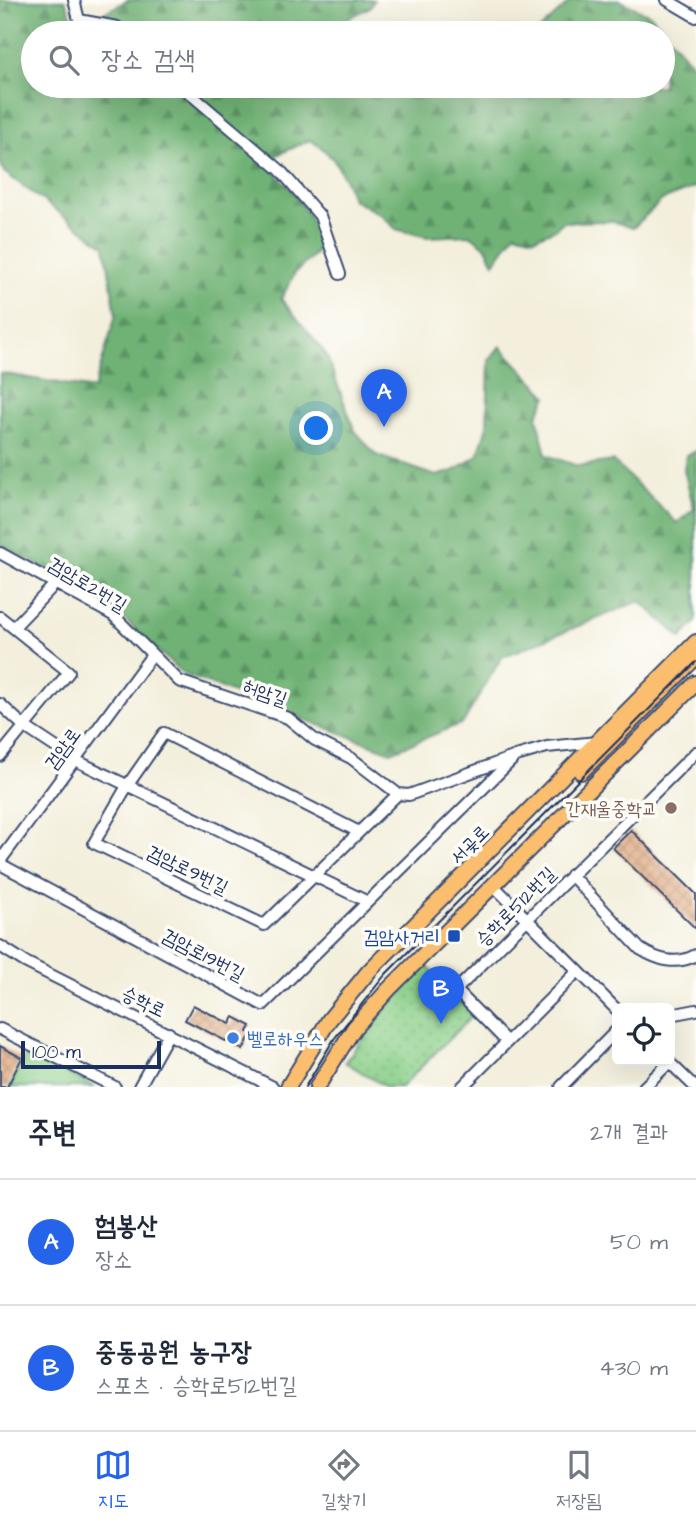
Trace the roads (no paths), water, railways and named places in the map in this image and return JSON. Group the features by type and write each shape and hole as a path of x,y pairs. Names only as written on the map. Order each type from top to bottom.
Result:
{"main road":[{"name":"서곶로","path":"288,1087 346,997 696,642"},
{"name":"서곶로","path":"299,1087 326,1037 364,988 696,657"},
{"path":"317,1087 354,1028 389,989 696,683"}],"street":[{"path":"74,0 79,20 84,21"},
{"path":"667,0 696,17"},
{"path":"195,98 280,170 320,216 340,274"},
{"name":"검암로2번길","path":"0,552 113,615 152,655"},
{"path":"14,627 56,583"},
{"path":"0,617 69,671 0,756"},
{"name":"검암로","path":"0,862 152,655"},
{"name":"허암길","path":"152,655 179,681 288,718 314,740 351,758 398,794"},
{"path":"0,704 25,727 75,761 366,901 516,756"},
{"name":"검암로9번길","path":"315,877 264,925 94,843 127,786 164,733 359,832"},
{"path":"315,877 398,794 409,794 547,747 598,741"},
{"name":"승학로512번길","path":"507,1042 456,990 696,752"},
{"name":"검암로19번길","path":"0,862 263,1005 366,901"},
{"path":"571,875 640,948 651,956 679,962 696,955"},
{"path":"493,885 612,1005"},
{"name":"승학로","path":"0,946 24,962 272,1087"},
{"path":"462,1087 578,971"},
{"path":"675,1014 696,1010"},
{"path":"0,1029 115,1087"},
{"path":"139,1087 169,1033"},
{"path":"561,1087 612,1035"},
{"path":"644,1087 664,1066"},
{"path":"674,1066 695,1087"}],"tram line":[{"path":"305,1087 334,1039 385,975 696,662"}],"place":[{"name":"험봉산","path":"384,427"},
{"name":"간재울중학교","path":"671,808"},
{"name":"검암사거리","path":"454,936"},
{"name":"중동공원 농구장","path":"441,1024"},
{"name":"벨로하우스","path":"233,1038"}]}
